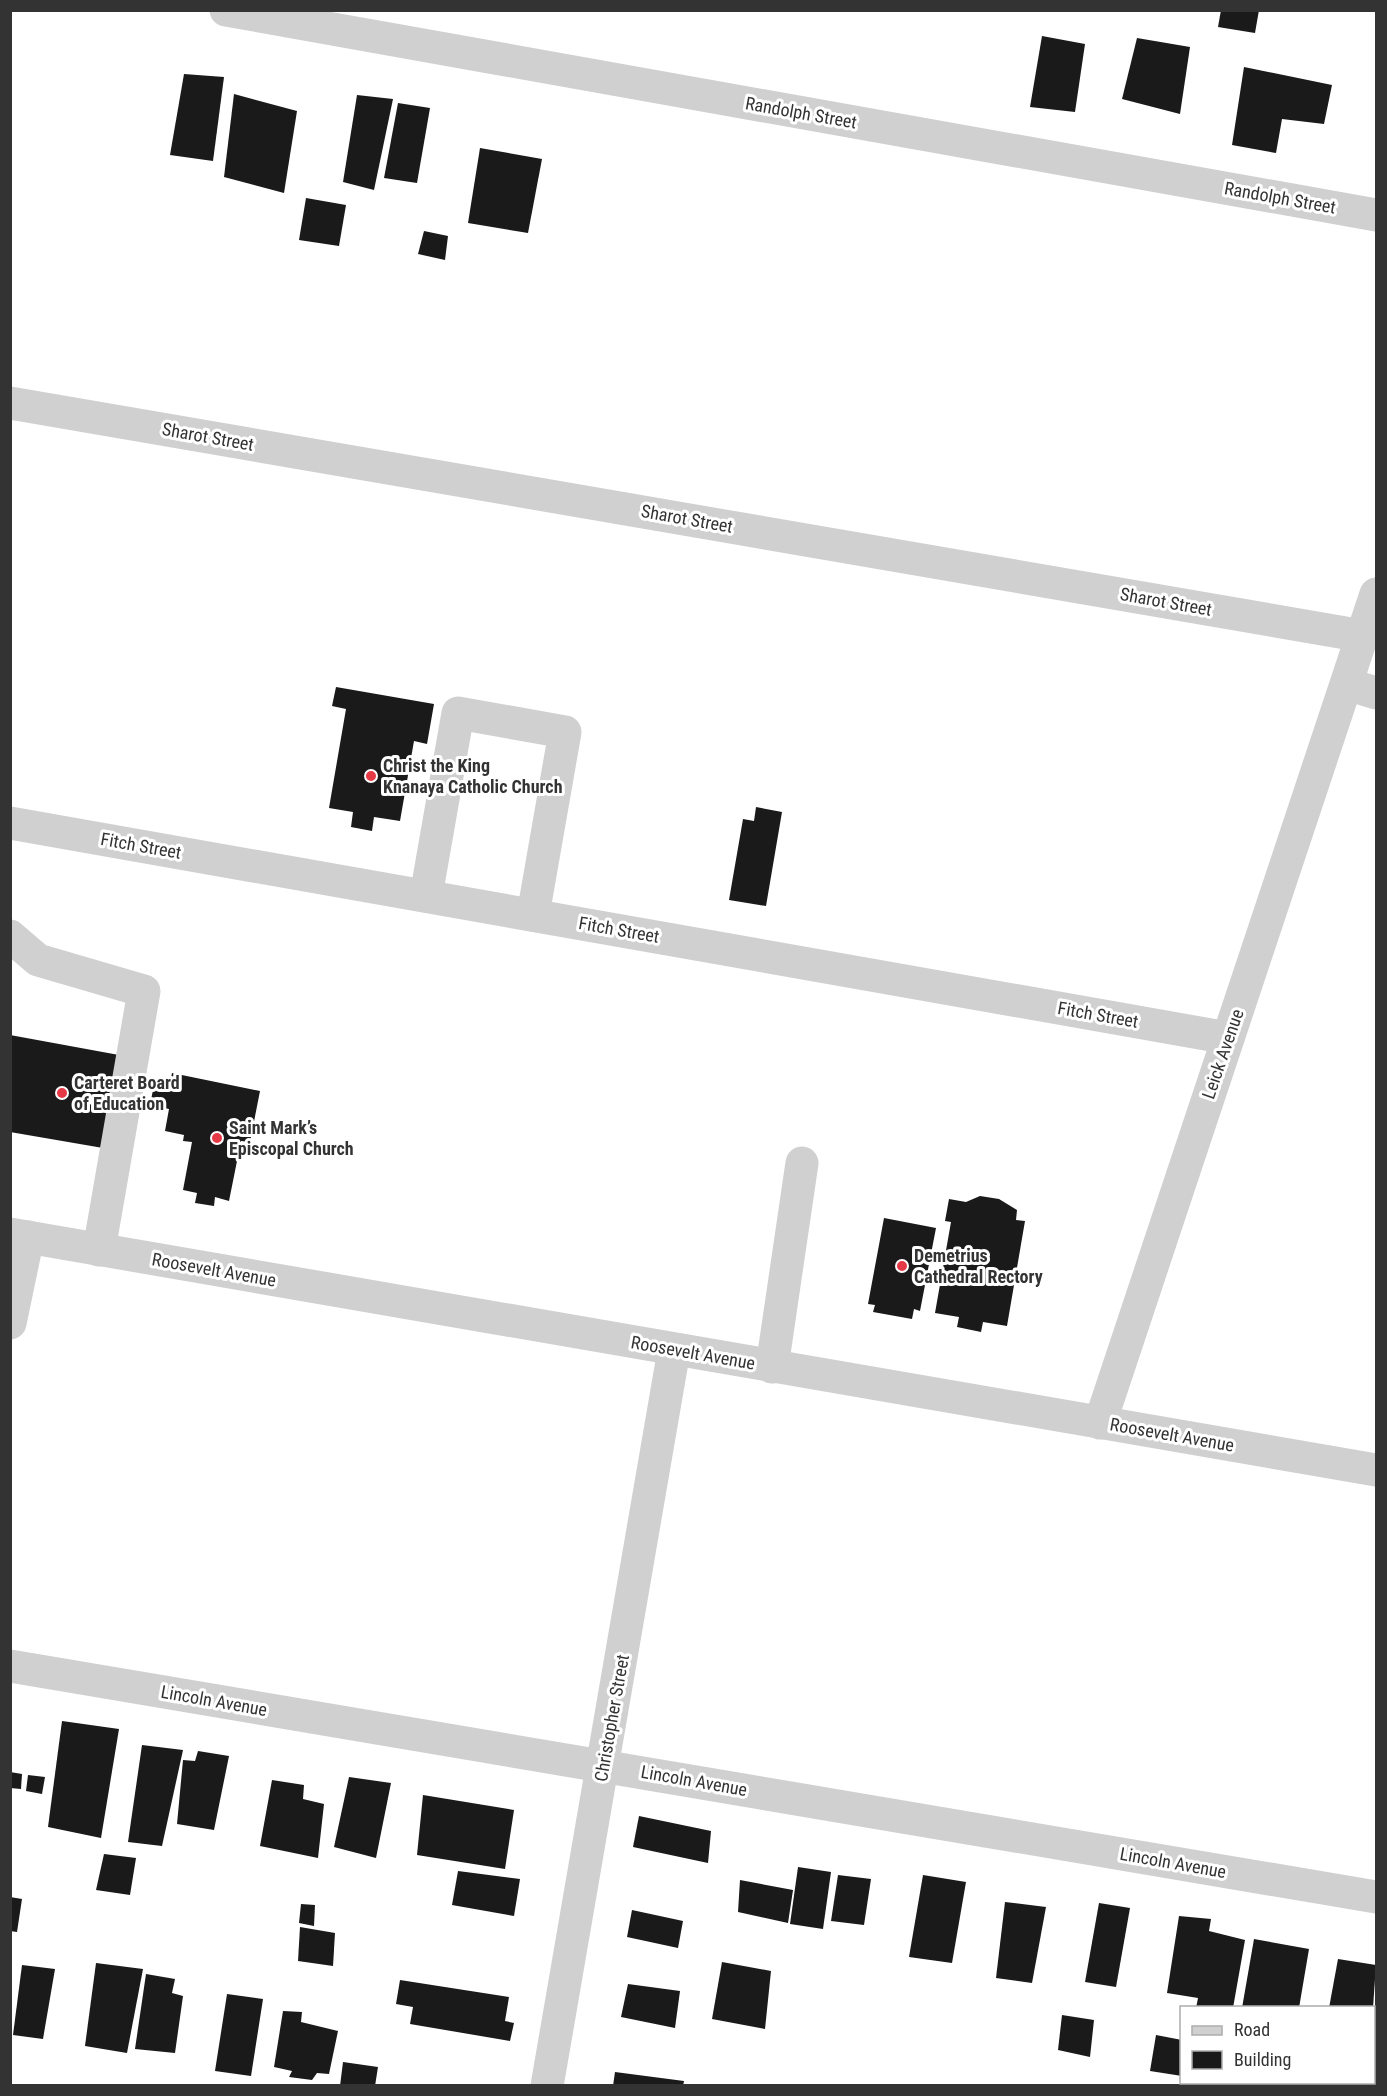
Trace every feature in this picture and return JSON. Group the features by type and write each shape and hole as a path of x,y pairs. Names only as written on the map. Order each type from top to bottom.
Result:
{"street":[{"name":"Randolph Street","path":"226,10 1377,215"},
{"name":"Sharot Street","path":"10,403 1363,636"},
{"path":"1363,636 1377,594"},
{"name":"Leick Avenue","path":"1100,1423 1228,1038 1362,689 1363,636"},
{"path":"426,896 458,713 565,732 532,915"},
{"name":"Fitch Street","path":"10,823 1228,1038"},
{"path":"10,936 38,960 144,991 99,1250"},
{"path":"772,1366 802,1163"},
{"path":"10,1323 19,1236"},
{"name":"Roosevelt Avenue","path":"19,1236 1377,1470"},
{"name":"Christopher Street","path":"547,2085 604,1766 674,1350"},
{"name":"Lincoln Avenue","path":"10,1666 1377,1897"}],"building":[{"path":"1221,10 1259,10 1255,33 1218,27"},
{"path":"1042,36 1085,44 1075,112 1030,107"},
{"path":"1137,38 1190,47 1180,114 1122,99"},
{"path":"1244,67 1332,85 1324,124 1282,119 1276,153 1232,145"},
{"path":"184,74 224,77 213,161 170,155"},
{"path":"234,94 297,111 284,193 224,177"},
{"path":"357,95 393,99 374,190 343,182"},
{"path":"398,103 430,108 417,183 384,178"},
{"path":"480,148 542,159 528,233 468,223"},
{"path":"306,198 346,205 339,246 299,240"},
{"path":"424,231 448,236 445,260 418,254"},
{"name":"Christ the King Knanaya Catholic Church","path":"336,687 434,704 427,744 414,741 400,821 374,817 372,831 351,827 353,812 329,808 346,709 332,706"},
{"path":"756,807 782,812 766,906 729,900 743,819 754,821"},
{"name":"Carteret Board of Education","path":"10,1035 119,1055 103,1148 10,1132"},
{"name":"Saint Mark’s Episcopal Church","path":"172,1073 260,1091 250,1142 241,1141 229,1201 215,1197 214,1206 195,1203 197,1193 183,1190 192,1142 183,1141 184,1135 165,1131 169,1109 150,1105 155,1080 170,1083"},
{"path":"980,1196 999,1199 1017,1210 1016,1220 1025,1221 1007,1326 983,1322 981,1332 957,1327 959,1317 935,1313 951,1222 945,1221 949,1199 966,1202"},
{"name":"Demetrius Cathedral Rectory","path":"884,1218 936,1228 920,1311 914,1309 912,1319 873,1312 875,1305 868,1304"},
{"path":"62,1721 119,1729 101,1838 48,1827"},
{"path":"142,1745 183,1750 162,1846 128,1842"},
{"path":"198,1751 229,1756 214,1830 177,1824 183,1760 195,1761"},
{"path":"10,1772 22,1774 21,1789 10,1788"},
{"path":"28,1775 45,1777 42,1794 26,1791"},
{"path":"349,1777 391,1783 376,1858 334,1847"},
{"path":"272,1780 304,1785 303,1799 324,1804 318,1858 260,1846"},
{"path":"423,1795 514,1810 505,1869 417,1855"},
{"path":"639,1816 711,1831 708,1863 633,1847"},
{"path":"104,1854 136,1858 130,1895 96,1890"},
{"path":"798,1867 831,1872 823,1929 790,1924"},
{"path":"458,1871 520,1879 514,1916 452,1905"},
{"path":"838,1875 871,1879 864,1925 831,1921"},
{"path":"923,1875 966,1882 952,1963 909,1957"},
{"path":"740,1880 793,1890 788,1923 738,1912"},
{"path":"10,1897 22,1899 17,1932 10,1931"},
{"path":"1005,1902 1046,1907 1032,1983 996,1978"},
{"path":"1099,1903 1130,1908 1116,1987 1085,1982"},
{"path":"301,1904 315,1905 314,1926 299,1923"},
{"path":"632,1910 683,1921 678,1948 627,1937"},
{"path":"1179,1916 1211,1919 1209,1931 1245,1940 1233,2006 1196,2006 1198,1998 1167,1993"},
{"path":"300,1927 335,1933 333,1966 298,1961"},
{"path":"1254,1939 1309,1949 1299,2006 1242,2006"},
{"path":"1338,1959 1376,1965 1373,2006 1329,2006"},
{"path":"722,1962 771,1971 765,2029 712,2019"},
{"path":"96,1963 143,1969 127,2053 85,2046"},
{"path":"22,1965 55,1969 43,2039 13,2035"},
{"path":"146,1974 175,1979 172,1993 183,1996 175,2053 135,2049"},
{"path":"400,1980 509,1997 505,2021 514,2023 510,2041 410,2024 413,2007 396,2004"},
{"path":"628,1984 680,1991 675,2028 621,2017"},
{"path":"227,1994 263,1999 251,2076 215,2071"},
{"path":"283,2011 302,2012 301,2022 338,2031 329,2074 317,2073 312,2080 289,2077 292,2071 274,2067"},
{"path":"1062,2015 1094,2020 1090,2057 1058,2050"},
{"path":"1156,2035 1180,2040 1180,2076 1150,2071"},
{"path":"343,2062 378,2067 375,2086 340,2086"},
{"path":"615,2072 684,2081 683,2086 613,2086"},
{"path":"1376,2074 1376,2086 1343,2086 1343,2084 1375,2084"}],"place":[{"name":"Christ the King Knanaya Catholic Church","path":"371,776"},
{"name":"Carteret Board of Education","path":"62,1093"},
{"name":"Saint Mark’s Episcopal Church","path":"217,1138"},
{"name":"Demetrius Cathedral Rectory","path":"902,1266"}]}
